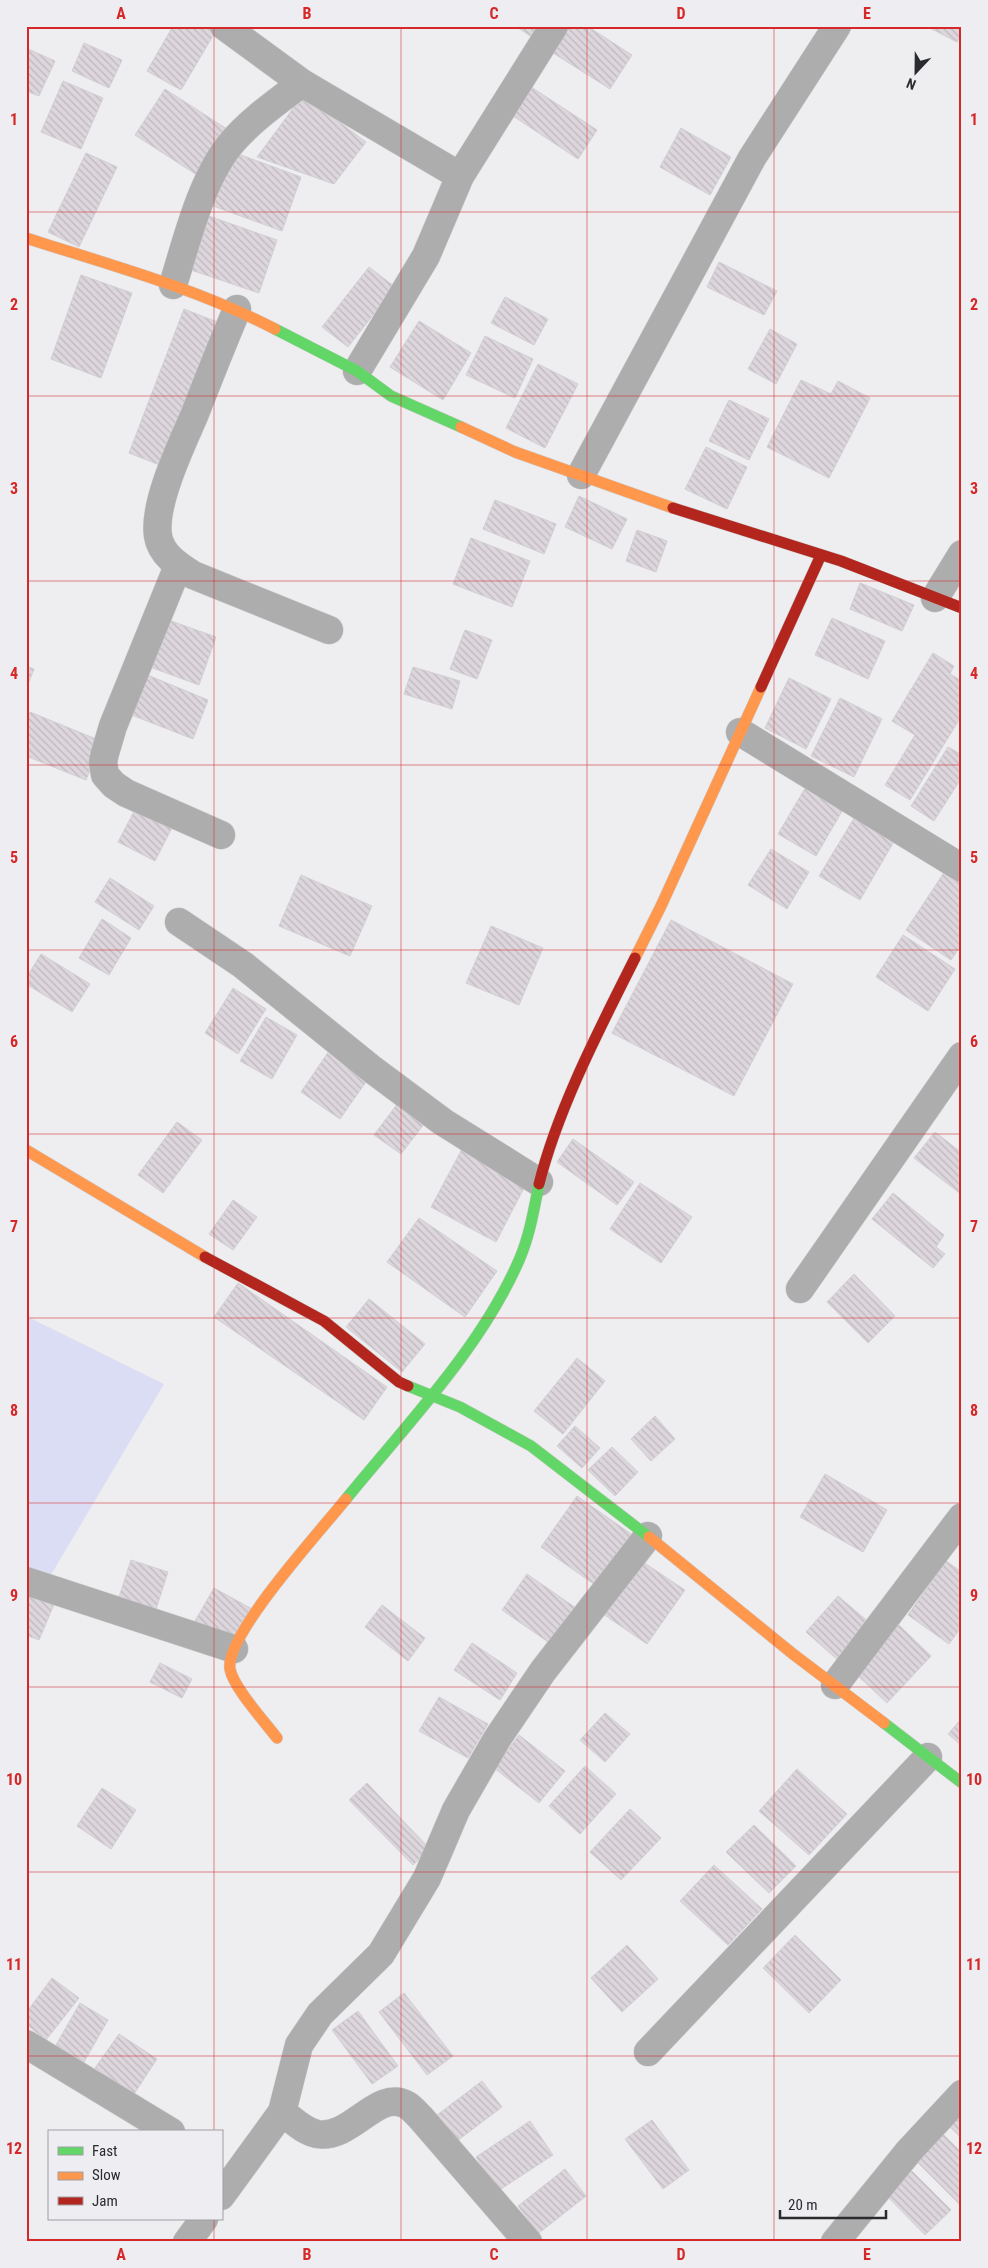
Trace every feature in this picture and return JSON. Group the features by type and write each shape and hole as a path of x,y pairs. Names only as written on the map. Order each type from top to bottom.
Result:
{"street":[{"path":"224,26 302,83 460,176"},
{"path":"357,371 426,256 460,176 554,26"},
{"path":"581,475 752,158 837,26"},
{"path":"173,285 196,210 221,157 244,131 302,83"},
{"path":"26,238 173,285 237,309 357,371 391,396 515,452 690,514 821,555 962,608"},
{"path":"237,309 172,470 159,512 158,537 167,555 178,566 193,575 329,630"},
{"path":"935,598 962,554"},
{"path":"277,1738 238,1686 230,1670 230,1659 234,1649 257,1608 430,1395 466,1348 500,1298 520,1257 529,1232 539,1182 551,1143 593,1042 661,906 821,555"},
{"path":"178,566 113,726 103,762 105,775 114,785 126,793 221,835"},
{"path":"740,732 962,868"},
{"path":"179,922 243,965 373,1070 443,1122 539,1182"},
{"path":"800,1289 962,1056"},
{"path":"26,1150 181,1244 324,1321 399,1382 460,1407 531,1446 648,1536 793,1654 962,1783"},
{"path":"835,1685 958,1532"},
{"path":"222,2193 230,2168 282,2112 299,2045 320,2014 381,1954 427,1878 456,1810 497,1740 543,1671 648,1536"},
{"path":"26,1581 234,1649"},
{"path":"648,2052 928,1757"},
{"path":"26,2044 168,2130"},
{"path":"835,2242 909,2151 962,2094"},
{"path":"282,2112 301,2128 316,2134 332,2135 350,2126 377,2106 391,2101 407,2105 421,2118 528,2242"},
{"path":"187,2242 203,2220"}],"shaded area":[{"path":"26,1316 164,1384 42,1590 26,1584"}],"building":[{"path":"173,26 213,26 217,29 181,90 147,71"},
{"path":"515,26 547,26 538,41"},
{"path":"566,26 587,26 632,55 610,89 550,51"},
{"path":"926,26 962,26 962,33 957,42"},
{"path":"84,43 122,60 109,88 72,71"},
{"path":"26,48 55,61 39,96 26,91"},
{"path":"63,81 103,98 81,149 41,132"},
{"path":"528,85 597,130 578,159 510,114"},
{"path":"165,89 230,131 200,177 135,135"},
{"path":"303,95 366,142 334,184 257,157"},
{"path":"681,128 731,157 710,195 660,167"},
{"path":"233,152 301,177 282,231 213,206"},
{"path":"86,153 117,167 79,247 48,232"},
{"path":"203,214 277,240 259,293 185,268"},
{"path":"719,262 777,291 764,315 707,287"},
{"path":"369,267 395,287 348,347 322,327"},
{"path":"81,275 132,293 101,378 51,359"},
{"path":"505,297 548,319 534,345 491,323"},
{"path":"184,309 225,325 170,469 129,453"},
{"path":"419,321 471,353 443,400 390,367"},
{"path":"770,329 797,344 776,384 748,369"},
{"path":"485,336 533,359 515,398 466,375"},
{"path":"538,364 578,384 545,448 506,428"},
{"path":"801,380 831,394 838,381 870,398 829,478 767,447"},
{"path":"729,400 769,419 749,460 709,441"},
{"path":"706,447 747,467 727,509 685,489"},
{"path":"579,496 627,519 612,549 565,527"},
{"path":"495,500 556,524 544,554 483,529"},
{"path":"637,530 667,541 656,572 626,561"},
{"path":"471,538 530,561 512,607 453,584"},
{"path":"860,583 914,605 902,631 850,609"},
{"path":"160,617 216,637 199,685 142,664"},
{"path":"832,618 885,641 868,679 815,655"},
{"path":"465,630 492,640 477,679 450,669"},
{"path":"933,653 954,666 950,674 962,681 962,715 910,800 885,785 915,735 892,721"},
{"path":"26,666 34,669 26,689"},
{"path":"413,667 460,681 452,709 404,694"},
{"path":"145,674 208,700 193,739 129,714"},
{"path":"789,678 831,699 806,749 765,728"},
{"path":"840,698 882,719 854,777 811,756"},
{"path":"30,712 101,741 86,780 26,756 26,722"},
{"path":"948,747 962,755 962,777 934,821 911,806"},
{"path":"807,785 845,806 816,856 778,834"},
{"path":"139,802 176,820 155,861 118,842"},
{"path":"856,815 896,838 860,900 819,876"},
{"path":"771,849 809,872 787,909 748,885"},
{"path":"945,871 962,882 962,944 951,960 906,930"},
{"path":"301,875 372,906 350,956 279,926"},
{"path":"110,878 154,906 139,930 95,902"},
{"path":"102,919 131,938 109,975 79,958"},
{"path":"671,920 793,984 734,1096 612,1033"},
{"path":"491,926 543,948 519,1005 466,983"},
{"path":"903,935 955,969 928,1011 876,977"},
{"path":"41,954 90,984 72,1012 26,984 26,978"},
{"path":"233,988 266,1009 238,1054 205,1033"},
{"path":"266,1017 297,1035 272,1079 240,1061"},
{"path":"329,1051 368,1079 340,1119 301,1092"},
{"path":"404,1095 431,1115 401,1154 374,1135"},
{"path":"177,1122 202,1140 163,1193 138,1175"},
{"path":"935,1132 962,1153 962,1195 914,1158"},
{"path":"573,1139 634,1182 617,1205 557,1162"},
{"path":"463,1147 526,1184 496,1242 431,1207"},
{"path":"640,1183 692,1217 661,1263 610,1229"},
{"path":"893,1193 944,1235 936,1247 945,1254 933,1268 872,1219"},
{"path":"233,1200 257,1217 233,1250 209,1234"},
{"path":"419,1218 497,1271 465,1317 387,1262"},
{"path":"854,1274 895,1316 868,1343 827,1302"},
{"path":"238,1283 387,1387 364,1420 214,1317"},
{"path":"369,1299 425,1344 402,1372 346,1327"},
{"path":"577,1358 605,1381 563,1434 534,1411"},
{"path":"655,1416 675,1439 651,1461 631,1439"},
{"path":"575,1426 600,1448 582,1468 557,1446"},
{"path":"612,1447 638,1472 615,1496 588,1470"},
{"path":"825,1474 887,1510 863,1552 800,1517"},
{"path":"577,1496 634,1536 598,1587 541,1547"},
{"path":"131,1560 168,1572 156,1609 119,1597"},
{"path":"640,1560 685,1590 647,1644 603,1614"},
{"path":"946,1561 962,1572 962,1626 949,1644 908,1615"},
{"path":"527,1574 576,1608 551,1644 502,1610"},
{"path":"214,1588 252,1609 234,1643 195,1621"},
{"path":"26,1591 55,1602 39,1640 26,1635"},
{"path":"838,1596 871,1624 839,1661 806,1632"},
{"path":"382,1605 425,1638 408,1661 365,1627"},
{"path":"899,1625 931,1656 887,1703 855,1673"},
{"path":"472,1643 517,1673 500,1700 454,1670"},
{"path":"160,1663 192,1679 182,1698 150,1682"},
{"path":"439,1697 488,1724 468,1758 419,1731"},
{"path":"605,1713 630,1734 605,1762 580,1740"},
{"path":"962,1718 962,1746 948,1734"},
{"path":"519,1735 565,1771 539,1803 494,1768"},
{"path":"585,1766 616,1794 580,1834 549,1806"},
{"path":"797,1769 847,1814 809,1855 759,1811"},
{"path":"367,1783 430,1849 413,1865 349,1800"},
{"path":"102,1788 136,1810 111,1849 77,1826"},
{"path":"630,1809 661,1838 621,1880 590,1852"},
{"path":"754,1825 796,1866 769,1893 726,1852"},
{"path":"714,1865 762,1909 728,1945 680,1901"},
{"path":"795,1935 841,1980 809,2013 763,1968"},
{"path":"627,1945 658,1979 622,2012 591,1978"},
{"path":"52,1978 79,1998 46,2040 26,2024 26,2013"},
{"path":"404,1993 453,2056 427,2075 379,2012"},
{"path":"80,2003 108,2020 84,2062 56,2045"},
{"path":"358,2011 398,2066 372,2084 332,2030"},
{"path":"119,2034 157,2059 134,2094 95,2068"},
{"path":"482,2081 502,2107 457,2141 437,2115"},
{"path":"962,2107 962,2139 946,2123"},
{"path":"652,2120 689,2170 663,2189 625,2139"},
{"path":"530,2121 553,2155 498,2191 476,2157"},
{"path":"941,2132 962,2153 961,2206 913,2158"},
{"path":"565,2169 586,2196 539,2233 518,2206"},
{"path":"911,2170 951,2210 925,2235 886,2195"}],"traffic: fast":[{"path":"275,329 357,371 391,396 461,427"},
{"path":"346,1499 442,1384 485,1323 504,1291 520,1258 529,1231 539,1184"},
{"path":"408,1386 460,1407 531,1446 649,1537"},
{"path":"884,1723 962,1783"}],"traffic: slow":[{"path":"26,238 184,289 245,314 275,329"},
{"path":"461,427 515,452 673,508"},
{"path":"635,958 661,906 761,687"},
{"path":"26,1150 205,1257"},
{"path":"277,1738 250,1704 232,1676 230,1669 232,1653 242,1633 277,1582 346,1499"},
{"path":"649,1537 793,1654 884,1723"}],"traffic: jam":[{"path":"673,508 841,561 962,608"},
{"path":"761,687 821,555"},
{"path":"539,1184 547,1155 568,1098 594,1040 635,958"},
{"path":"205,1257 324,1321 399,1382 408,1386"}]}
